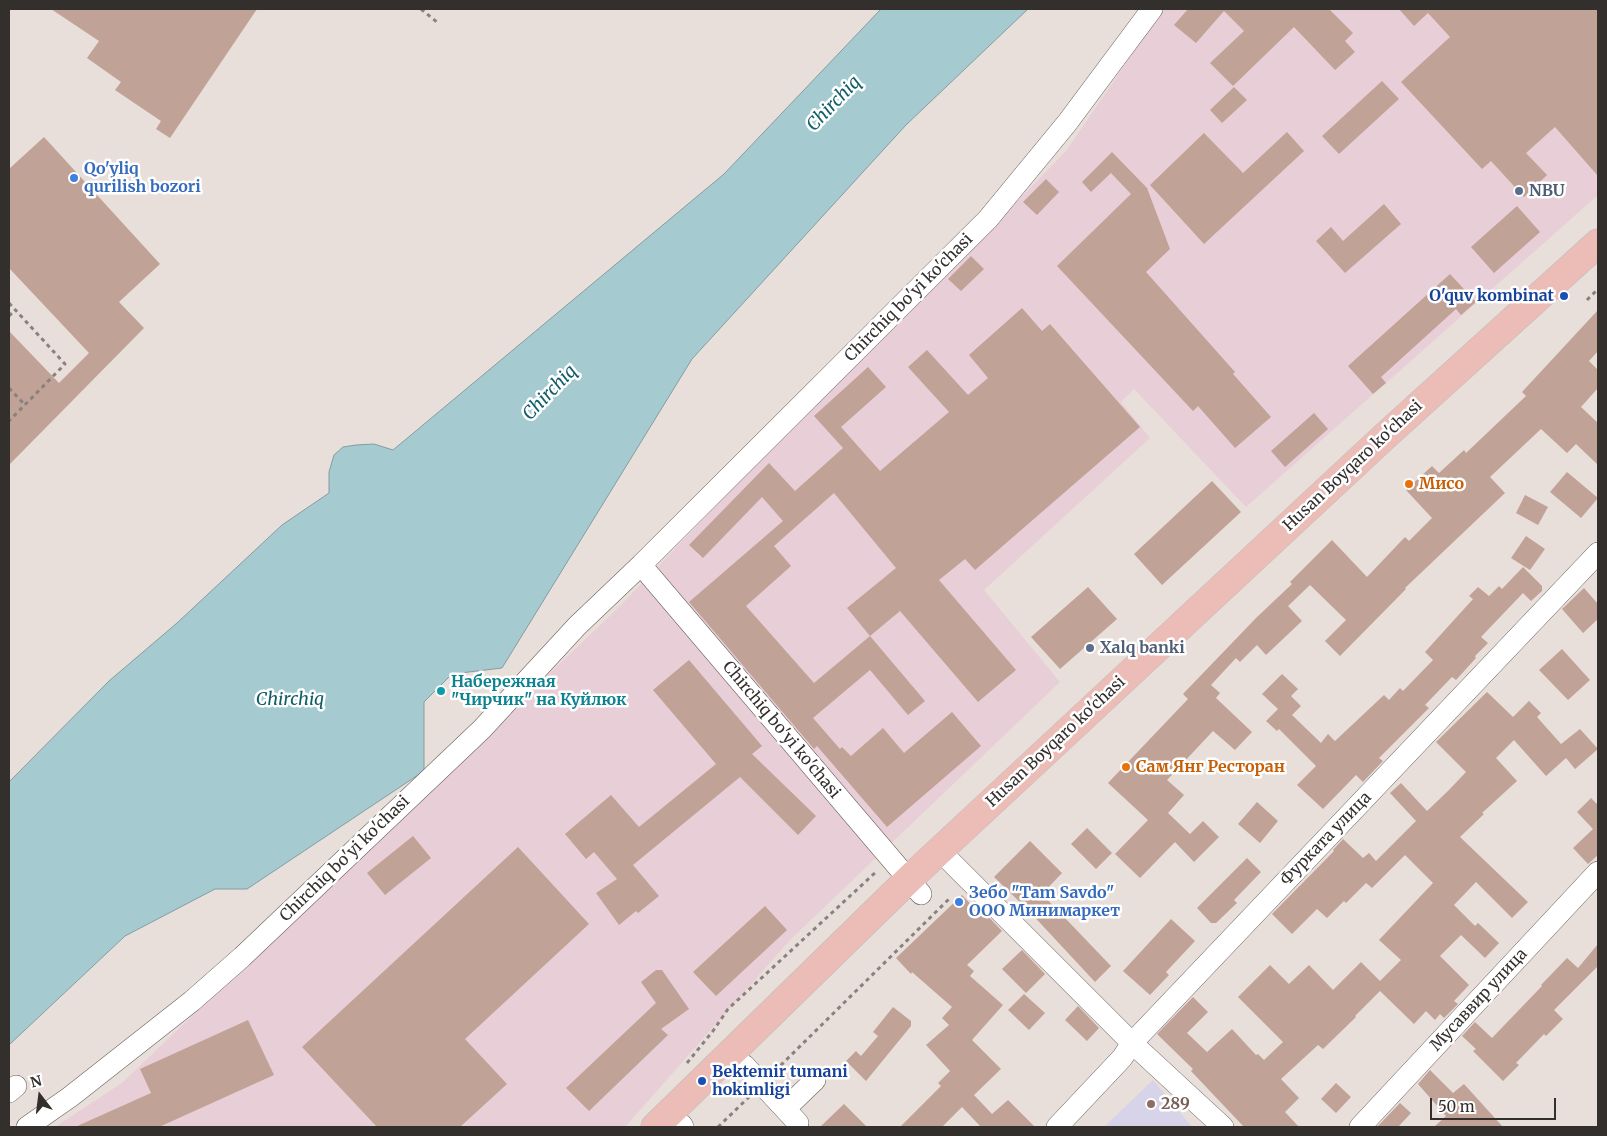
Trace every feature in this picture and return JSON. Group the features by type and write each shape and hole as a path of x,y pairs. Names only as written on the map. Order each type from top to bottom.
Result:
{"main road":[{"name":"Husan Boyqaro ko'chasi","path":"655,1127 946,857 1384,437 1598,243"},
{"name":"Husan Boyqaro ko'chasi","path":"946,857 1598,265"},
{"name":"Husan Boyqaro ko'chasi","path":"682,1127 753,1074 914,887"}],"street":[{"name":"Chirchiq bo'yi ko'chasi","path":"27,1127 70,1097 192,1001 242,957 482,729 577,626 641,565 988,219 1067,123 1152,9"},
{"name":"Фурката улица","path":"1057,1127 1122,1058 1132,1043 1598,553"},
{"name":"Chirchiq bo'yi ko'chasi","path":"641,565 914,887"},
{"path":"946,857 1132,1043 1223,1127"},
{"name":"Мусаввир улица","path":"1360,1127 1598,872"},
{"path":"753,1074 791,1116 815,1080"}],"path":[{"path":"421,9 438,23"},
{"path":"1586,300 1598,289"},
{"path":"9,303 65,364 9,421"},
{"path":"9,316 15,310"},
{"path":"9,388 25,405"},
{"path":"683,1068 728,1009 890,858"},
{"path":"718,1127 753,1074 950,898"}],"shaded area":[{"path":"1163,9 1598,9 1598,195 1246,507 1134,389 1121,402 1150,438 984,590 1060,682 791,939 625,1127 55,1127 122,1083 617,609 748,473 902,321 1066,151"},
{"name":"289","path":"1153,1080 1192,1127 1104,1127"}],"water":[{"name":"Chirchiq","path":"881,9 1028,9 906,125 692,359 502,668 452,674 424,702 424,771 247,889 215,889 125,936 9,1045 9,782 109,681 177,623 282,525 329,493 329,472 334,455 343,447 374,444 393,450 724,174"}],"building":[{"path":"51,9 257,9 170,138 156,129 161,121 115,90 121,82 87,58 99,41"},
{"path":"1188,9 1329,9 1353,33 1345,41 1355,52 1335,70 1294,27 1233,86 1210,63 1244,31 1224,11 1196,43 1174,25"},
{"path":"1399,9 1598,9 1598,176 1555,127 1526,153 1547,175 1524,197 1491,161 1482,169 1401,82 1450,37 1428,13 1414,26"},
{"path":"1382,81 1399,99 1339,154 1322,136"},
{"path":"1234,87 1247,100 1222,123 1210,110"},
{"path":"1287,132 1304,151 1204,244 1150,185 1204,133 1243,173"},
{"path":"44,137 160,264 119,302 144,328 9,465 9,331 59,383 89,353 9,268 9,169"},
{"path":"1112,152 1147,188 1170,249 1146,272 1235,372 1233,374 1271,417 1235,448 1198,406 1193,411 1057,266 1131,194 1111,173 1091,192 1082,182"},
{"path":"1046,179 1059,192 1037,215 1023,202"},
{"path":"1384,204 1401,224 1345,273 1316,241 1331,227 1343,241"},
{"path":"1517,206 1540,232 1494,273 1471,247"},
{"path":"971,256 984,269 961,291 948,279"},
{"path":"1450,274 1476,302 1461,315 1456,309 1381,377 1386,383 1373,394 1348,366"},
{"path":"1022,308 1042,331 1050,324 1140,427 975,570 965,559 939,580 1016,670 978,702 900,611 870,636 925,701 908,715 870,670 813,718 840,749 842,747 851,756 883,728 904,753 952,712 981,746 887,827 817,746 814,749 689,602 783,521 762,497 703,558 689,545 769,463 795,491 843,448 814,416 868,367 886,387 841,427 880,471 949,412 908,367 927,350 968,395 988,378 969,355","holes":["834,493 896,568 847,608 870,636 814,683 746,606 791,566 774,546"]},
{"path":"1598,310 1598,351 1589,361 1598,370 1598,388 1581,407 1598,423 1598,465 1576,444 1567,453 1541,429 1490,477 1505,493 1405,588 1340,656 1325,641 1346,620 1310,585 1288,606 1302,621 1266,655 1257,645 1240,662 1236,658 1211,685 1220,693 1216,698 1252,732 1235,750 1213,731 1167,780 1184,795 1168,813 1190,834 1203,821 1219,837 1194,862 1175,842 1140,878 1115,854 1148,820 1108,783 1188,699 1183,694 1256,618 1292,584 1290,582 1332,540 1367,577 1405,537 1409,541 1432,518 1406,490 1432,466 1439,473 1464,450 1466,453 1526,396 1522,392"},
{"path":"1314,413 1328,429 1285,467 1271,451"},
{"path":"1567,472 1598,498 1581,518 1550,492"},
{"path":"1212,481 1241,512 1162,585 1134,554"},
{"path":"1525,495 1548,507 1538,525 1516,513"},
{"path":"1526,536 1545,549 1530,570 1511,558"},
{"path":"1523,567 1542,586 1542,591 1531,601 1523,593 1481,637 1488,643 1475,656 1476,658 1456,680 1452,677 1425,705 1429,708 1379,758 1383,761 1363,782 1356,775 1323,809 1297,785 1316,766 1279,729 1277,731 1266,721 1278,709 1262,694 1282,674 1298,689 1291,696 1301,706 1292,715 1321,743 1328,734 1335,741 1384,695 1389,700 1400,688 1403,691 1433,660 1425,652 1473,599 1469,596 1478,587 1489,596 1499,586 1502,589"},
{"path":"1088,587 1117,619 1060,669 1031,637"},
{"path":"1584,588 1598,604 1598,619 1583,633 1562,609"},
{"path":"1562,649 1590,680 1568,700 1539,670"},
{"path":"689,660 762,746 752,754 816,816 798,835 740,777 633,865 659,896 619,925 596,893 617,879 594,852 586,859 565,834 611,795 639,827 716,764 653,690"},
{"path":"1487,692 1513,717 1529,701 1541,713 1537,717 1561,744 1580,729 1598,749 1575,769 1566,758 1546,776 1514,740 1496,758 1517,781 1482,813 1484,814 1460,837 1528,902 1512,918 1476,882 1454,905 1475,926 1478,923 1499,943 1485,958 1461,935 1440,956 1469,985 1454,1001 1458,1004 1444,1018 1440,1014 1435,1020 1426,1011 1414,1024 1380,991 1323,1049 1318,1045 1281,1079 1299,1098 1285,1112 1299,1127 1244,1127 1191,1071 1193,1069 1157,1034 1193,997 1208,1012 1187,1033 1207,1052 1232,1029 1256,1055 1258,1054 1264,1060 1283,1042 1238,997 1270,965 1289,984 1309,965 1333,990 1361,962 1380,981 1401,960 1379,940 1433,883 1405,855 1372,888 1366,883 1346,903 1344,901 1327,918 1317,909 1292,934 1272,914 1334,851 1343,839 1363,858 1369,853 1376,861 1416,821 1390,793 1401,783 1427,811 1449,790 1466,772 1436,742"},
{"path":"1591,798 1598,805 1598,855 1588,864 1573,848 1593,829 1577,812"},
{"path":"1257,802 1278,821 1260,843 1238,824"},
{"path":"1087,828 1112,853 1096,869 1071,844"},
{"path":"413,836 431,858 385,895 367,873"},
{"path":"1030,841 1062,873 1042,894 1111,966 1095,982 1028,910 994,877"},
{"path":"518,847 589,924 465,1039 507,1084 460,1127 377,1127 302,1047"},
{"path":"1247,858 1261,872 1234,900 1237,903 1216,923 1211,923 1197,908"},
{"path":"962,895 979,913 982,910 1002,931 967,965 974,971 970,976 1003,1005 972,1040 1001,1069 974,1095 992,1114 1008,1100 1035,1127 979,1127 962,1107 942,1127 900,1127 941,1086 938,1083 950,1071 926,1045 949,1025 942,1018 952,1007 912,972 911,974 896,958"},
{"path":"765,906 787,930 716,996 693,972"},
{"path":"1171,919 1195,941 1166,972 1169,975 1150,995 1123,971"},
{"path":"1598,944 1598,966 1554,1010 1563,1019 1546,1036 1544,1034 1516,1063 1519,1065 1503,1081 1473,1051 1476,1049 1462,1036 1475,1022 1492,1038 1567,958 1578,968"},
{"path":"1022,950 1045,974 1026,993 1002,969"},
{"path":"656,970 662,970 689,1009 661,1029 668,1035 589,1111 566,1088 656,1003 641,982"},
{"path":"1024,994 1045,1013 1029,1030 1008,1010"},
{"path":"1078,1006 1099,1028 1087,1041 1065,1020"},
{"path":"893,1007 911,1021 911,1026 866,1081 846,1061 856,1051 861,1056 878,1036 873,1032"},
{"path":"248,1020 274,1075 159,1127 75,1127 151,1093 140,1069"},
{"path":"1430,1070 1453,1093 1464,1084 1503,1127 1434,1127 1446,1116 1418,1084"},
{"path":"1336,1083 1351,1097 1336,1113 1321,1099"},
{"path":"1400,1103 1411,1113 1398,1127 1377,1127"},
{"path":"844,1104 867,1127 820,1127"}],"place":[{"name":"Qo'yliq qurilish bozori","path":"74,178"},
{"name":"NBU","path":"1519,191"},
{"name":"O'quv kombinat","path":"1564,296"},
{"name":"Мисо","path":"1409,484"},
{"name":"Xalq banki","path":"1090,648"},
{"name":"Набережная \"Чирчик\" на Куйлюк","path":"441,691"},
{"name":"Сам Янг Ресторан","path":"1126,767"},
{"name":"Зебо \"Tam Savdo\" ООО Минимаркет","path":"959,902"},
{"name":"Bektemir tumani hokimligi","path":"702,1081"},
{"name":"289","path":"1151,1104"}]}
